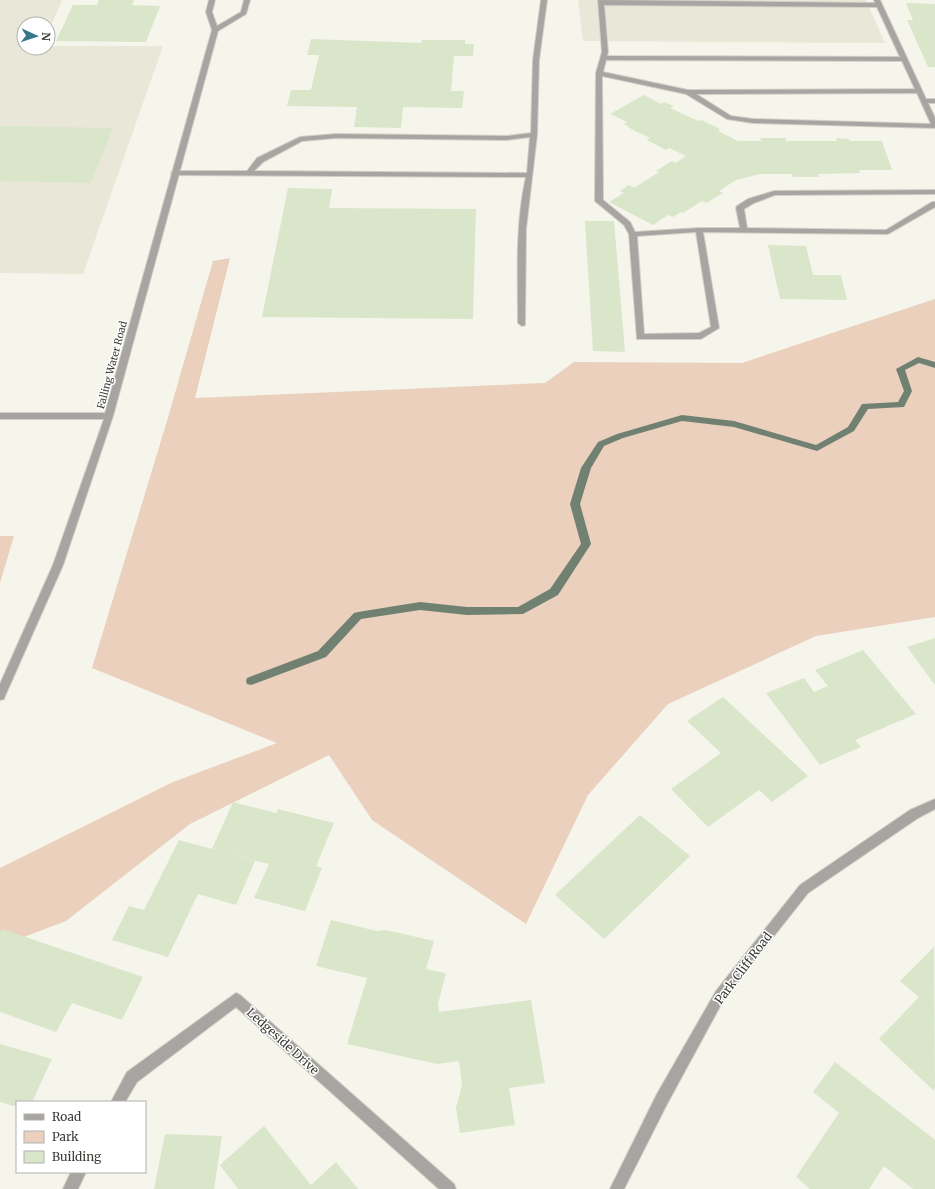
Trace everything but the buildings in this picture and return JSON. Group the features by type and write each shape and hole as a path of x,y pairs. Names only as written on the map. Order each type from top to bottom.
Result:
{"street":[{"path":"212,0 209,12 215,30 244,13 247,0"},
{"path":"522,323 522,221 525,194 530,175 534,135 536,60 544,0"},
{"path":"688,92 729,118 753,121 935,125 878,2 601,1 605,52 599,73 599,201 627,224 633,234 640,337 701,336 715,328 699,230"},
{"name":"Falling Water Road","path":"0,696 58,565 109,416 215,30"},
{"path":"603,58 904,59"},
{"path":"599,73 688,92 919,92"},
{"path":"924,101 935,101"},
{"path":"250,173 260,160 300,139 336,136 507,138 534,135"},
{"path":"175,173 530,175"},
{"path":"744,230 740,208 751,201 774,192 935,192"},
{"path":"633,234 699,230 888,232 935,204"},
{"path":"0,416 109,416"},
{"name":"Park Cliff Road","path":"617,1189 662,1099 720,995 804,889 914,814 935,804"},
{"name":"Ledgeside Drive","path":"119,1101 132,1077 236,999 449,1189"},
{"path":"70,1189 78,1173"}],"shaded area":[{"path":"0,0 62,0 55,16 16,16 16,56 56,56 56,46 163,46 83,274 0,273"},
{"path":"578,0 866,0 885,43 583,41"}],"green space":[{"path":"230,258 195,398 545,383 574,362 742,363 935,299 935,617 816,636 668,704 588,795 526,924 372,820 329,755 190,824 66,921 0,946 0,868 173,782 277,743 92,668 167,421 213,261"},
{"path":"0,536 14,536 0,583"}],"waterway":[{"path":"251,681 322,654 358,616 420,606 467,611 519,611 554,592 586,544 575,504 586,468 601,444 620,436 682,418 734,424 817,448 851,429 865,406 901,405 908,391 900,369 918,360 935,365"}]}
